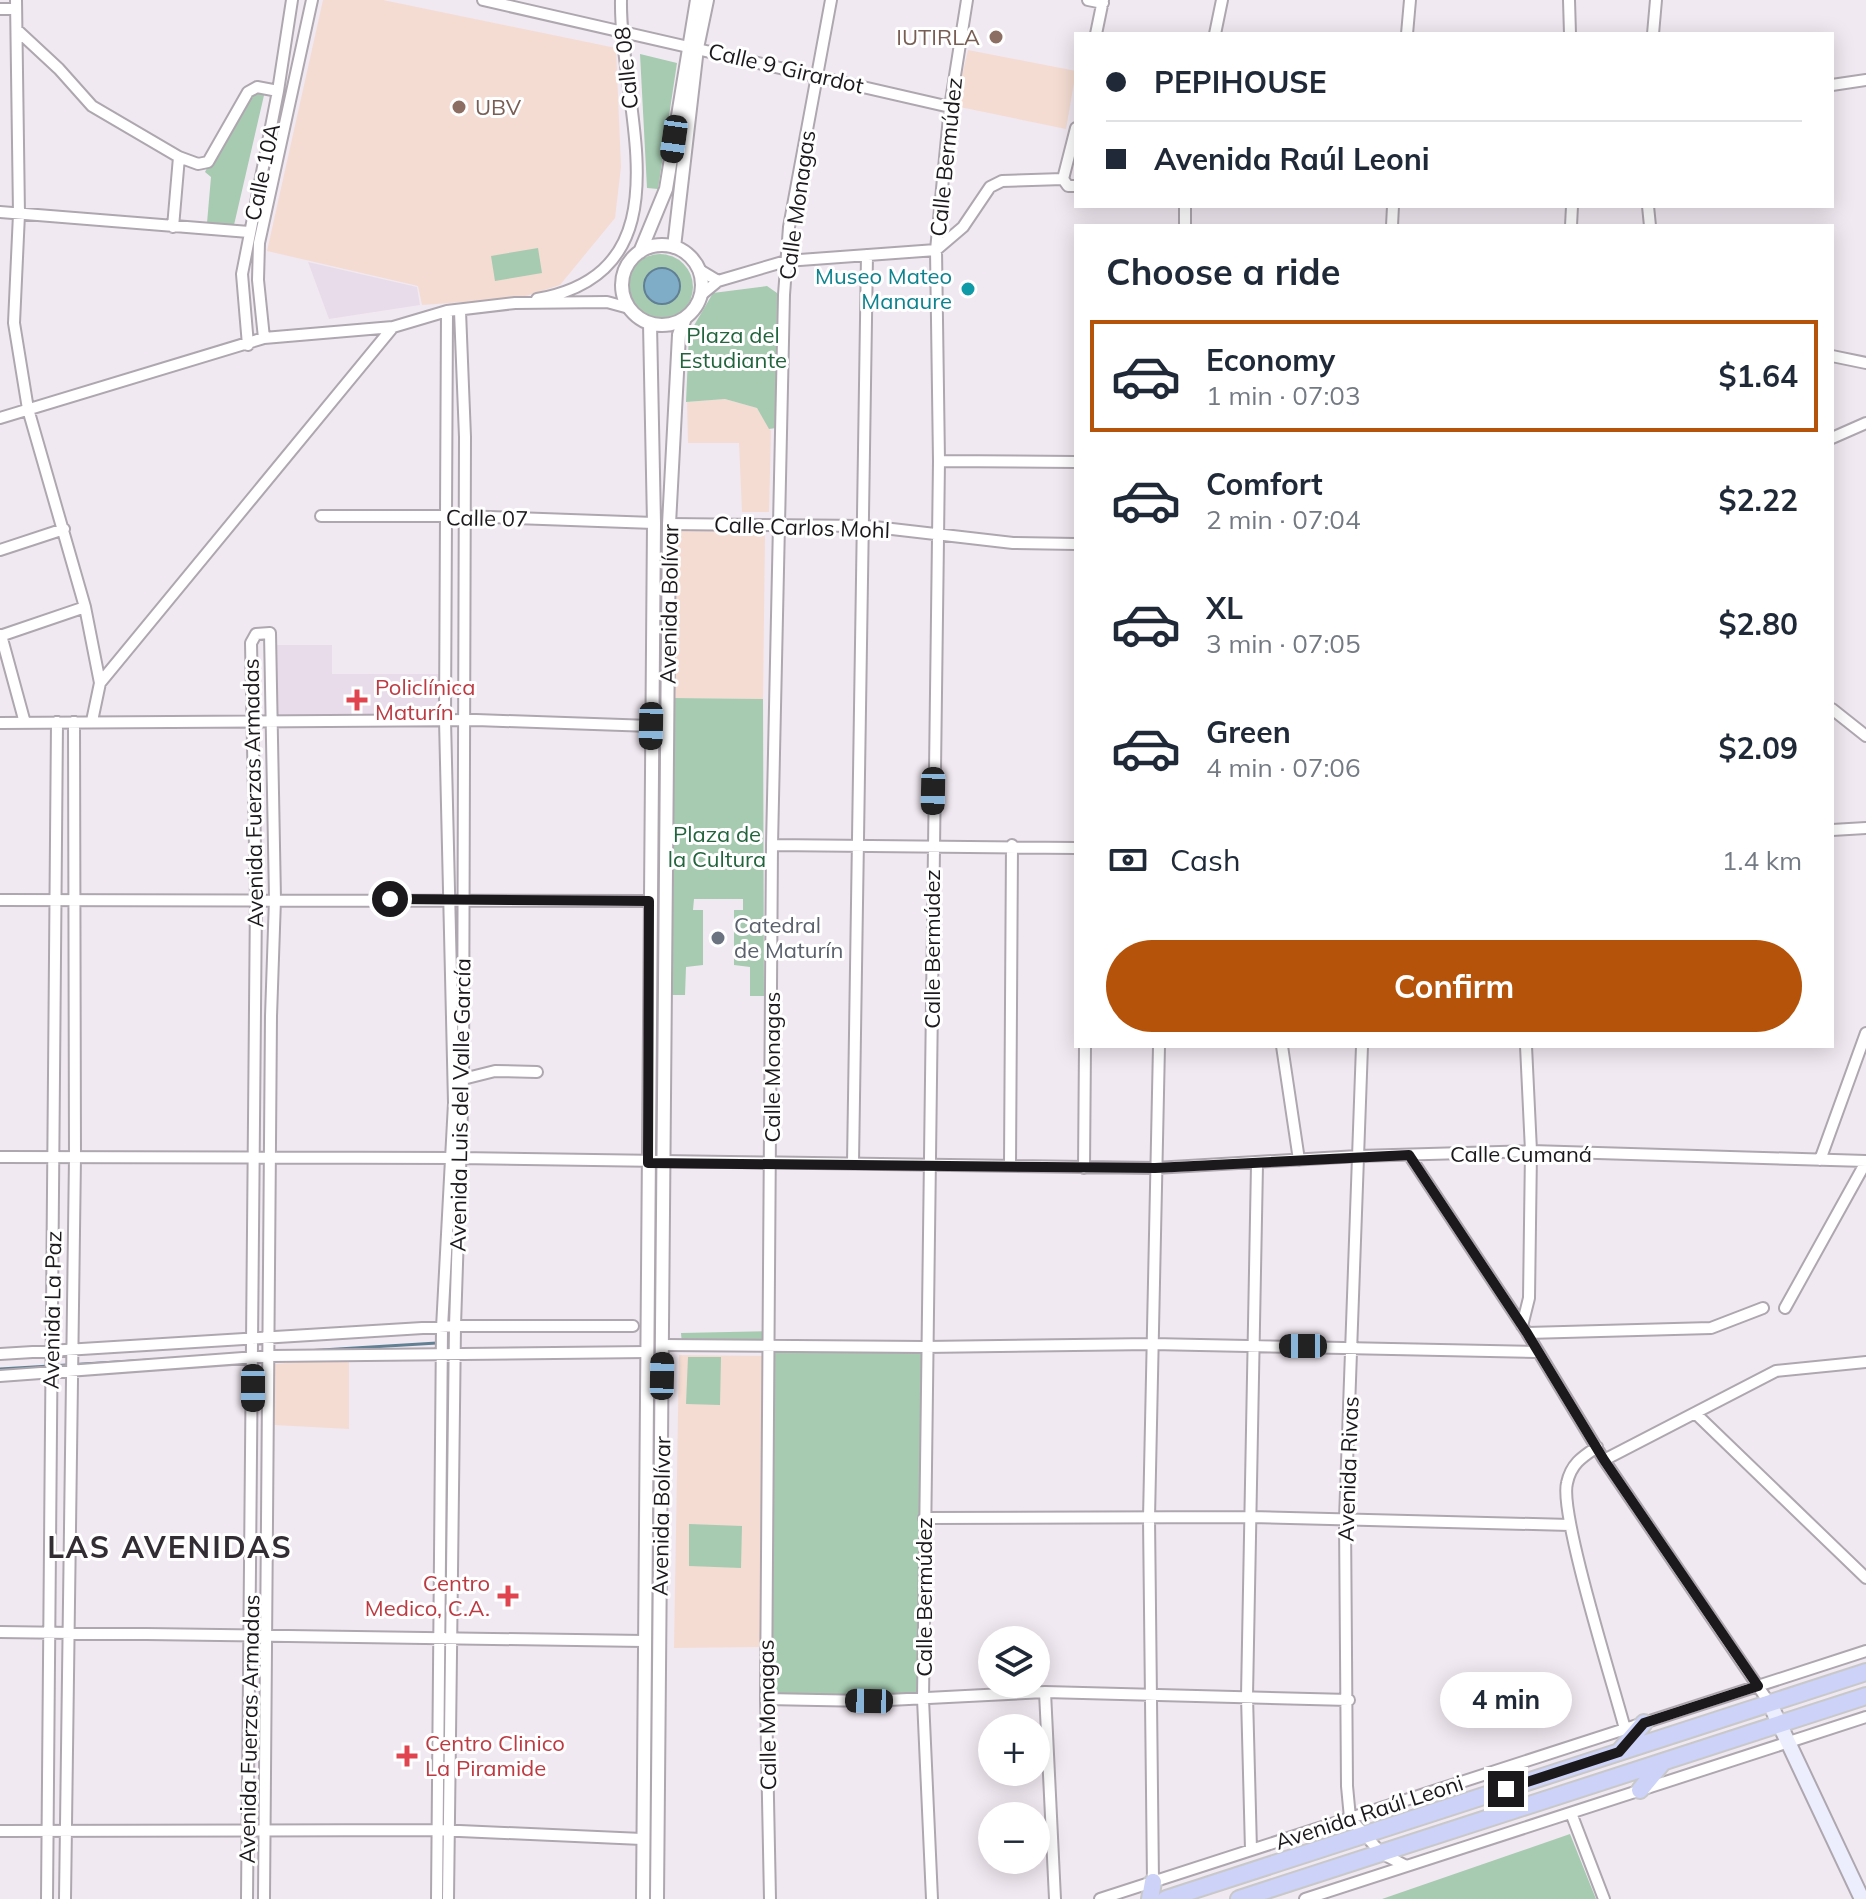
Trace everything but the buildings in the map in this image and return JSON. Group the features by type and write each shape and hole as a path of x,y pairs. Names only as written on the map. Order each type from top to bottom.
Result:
{"highway":[{"name":"Avenida Raúl Leoni","path":"1166,1899 1866,1672"},
{"name":"Avenida Raúl Leoni","path":"1239,1899 1866,1696"},
{"path":"1619,1752 1644,1723"},
{"path":"1640,1790 1663,1762"},
{"path":"1150,1899 1153,1882"}],"main road":[{"path":"1770,1704 1862,1899"}],"street":[{"name":"Calle 10A","path":"248,345 242,274 278,91 292,0"},
{"name":"Calle 10A","path":"264,338 258,280 259,243 312,0"},
{"name":"Calle 9 Girardot","path":"483,0 950,107"},
{"name":"Calle 08","path":"515,303 577,288 597,275 628,240 638,202 638,172 621,33 621,0"},
{"path":"674,247 697,0"},
{"path":"640,252 666,189 692,47 707,0"},
{"name":"Calle Monagas","path":"770,1899 766,1699 772,845 786,261 831,0"},
{"name":"Calle Bermúdez","path":"932,1899 923,1699 925,1347 931,1164 935,533 939,461 936,250 950,107 967,0"},
{"path":"1088,0 1103,2 1096,32"},
{"path":"1215,32 1222,0"},
{"path":"1407,32 1410,0"},
{"path":"1569,0 1570,32"},
{"path":"1653,32 1656,0"},
{"path":"0,9 16,5 19,214 14,323 28,409 85,607 100,683 92,721"},
{"path":"17,30 59,69 92,106 179,157 204,164 241,98 257,87 278,91"},
{"path":"1834,85 1866,80"},
{"path":"1074,136 1063,179 1068,186 1074,186"},
{"path":"173,227 179,157"},
{"path":"0,418 264,338 393,327 447,311 515,303 607,302 629,308 650,324 675,324 685,318 701,295 718,281 786,261 936,250 963,227 990,187 1002,181 1063,179"},
{"path":"0,212 249,232"},
{"path":"629,308 622,284 631,260 651,247 674,247 688,255 698,269 718,281"},
{"path":"853,1163 855,846 866,526 867,255"},
{"path":"698,269 701,295"},
{"name":"Avenida Luis del Valle García","path":"437,1899 452,1637 455,1352 454,1103 445,720 447,311"},
{"name":"Avenida Luis del Valle García","path":"448,1899 443,1830 440,1637 442,1328 463,1079 461,720 465,437 460,311"},
{"name":"Avenida Bolívar","path":"657,1899 669,524 679,335 685,318"},
{"name":"Avenida Bolívar","path":"643,1899 654,523 650,324"},
{"path":"100,683 393,327"},
{"path":"1834,356 1866,363"},
{"path":"1834,437 1866,423"},
{"path":"939,461 1074,462"},
{"name":"Calle 07","path":"321,516 462,516 654,523"},
{"name":"Calle Carlos Mohl","path":"669,524 866,526 1013,543 1074,544"},
{"path":"0,550 64,529"},
{"path":"25,723 0,636 85,607"},
{"name":"Avenida Fuerzas Armadas","path":"247,1899 256,898 252,637 270,633 275,899 264,1899"},
{"path":"1834,711 1866,736"},
{"path":"0,723 272,719 461,720 651,726"},
{"name":"Avenida La Paz","path":"47,1899 57,722"},
{"name":"Avenida La Paz","path":"65,1899 75,1157 74,722"},
{"path":"1834,830 1866,828"},
{"path":"772,845 1074,848"},
{"path":"1010,1165 1012,845"},
{"path":"0,900 649,901"},
{"path":"1820,1160 1866,1033"},
{"path":"1084,1168 1085,1048"},
{"path":"1153,1882 1148,1694 1149,1518 1159,1048"},
{"path":"1282,1048 1299,1160"},
{"name":"Avenida Rivas","path":"1350,1818 1345,1519 1362,1048"},
{"path":"1524,1330 1529,1298 1531,1151 1526,1048"},
{"path":"463,1079 495,1071 537,1072"},
{"name":"Calle Cumaná","path":"0,1157 1155,1168 1257,1165 1358,1156 1531,1151 1866,1162"},
{"path":"1409,1155 1524,1330 1604,1460 1770,1704"},
{"path":"1785,1308 1866,1162"},
{"path":"1251,1850 1247,1696 1257,1165"},
{"path":"1524,1330 1711,1328 1763,1308"},
{"path":"0,1376 51,1364 73,1364 252,1338 455,1326 633,1326"},
{"path":"662,1345 925,1347 1152,1344 1537,1352"},
{"path":"0,1354 51,1364 73,1364 442,1351 648,1352"},
{"path":"1604,1460 1776,1371 1866,1362"},
{"path":"1695,1413 1866,1578"},
{"path":"1597,1447 1575,1462 1565,1486 1570,1525 1625,1729"},
{"path":"924,1518 1250,1517 1570,1525"},
{"path":"0,1632 250,1633 644,1641"},
{"name":"Avenida Raúl Leoni","path":"1100,1899 1866,1651"},
{"path":"1050,1692 1349,1700"},
{"path":"766,1699 978,1696"},
{"path":"1045,1698 1055,1899"},
{"path":"1305,1899 1866,1717"},
{"path":"1571,1813 1604,1899"},
{"path":"1350,1818 1381,1853 1406,1866"},
{"path":"0,1831 443,1830 642,1839"}],"shaded area":[{"name":"UBV","path":"323,0 383,0 616,48 621,167 615,218 560,285 520,298 422,305 418,286 267,251"},
{"path":"968,50 1074,71 1066,129 955,106"},
{"path":"308,262 417,287 420,305 329,319"},
{"path":"725,399 757,408 771,431 769,512 742,512 739,443 688,443 687,402"},
{"path":"761,530 765,535 763,699 673,698 678,531"},
{"name":"Policlínica Maturín","path":"274,645 332,645 332,674 440,674 440,726 274,725"},
{"path":"679,1355 767,1356 761,1647 674,1648"},
{"path":"349,1358 349,1429 274,1425 274,1364"}],"green space":[{"path":"640,54 677,63 658,189 647,188"},
{"path":"257,90 265,91 234,225 207,223 211,177 205,172 242,101"},
{"path":"538,248 542,273 495,281 491,256"},
{"path":"660,254 673,257 683,264 690,274 693,287 690,300 683,310 673,317 660,320 647,317 637,310 630,300 627,287 630,274 637,264 647,257"},
{"name":"Plaza del Estudiante","path":"767,286 777,293 776,428 769,429 757,408 725,399 686,402 689,334 713,293"},
{"name":"Plaza de la Cultura","path":"673,698 763,699 764,996 750,996 750,967 734,965 734,910 743,910 743,899 694,899 693,910 703,910 703,965 686,967 685,995 668,995"},
{"path":"770,1331 770,1344 925,1347 923,1699 766,1699 770,1345 682,1345 681,1333"},
{"path":"688,1357 721,1357 720,1405 686,1404"},
{"path":"689,1524 742,1526 741,1568 689,1566"},
{"path":"1570,1834 1596,1899 1382,1899"}],"water":[{"path":"662,268 675,273 680,286 675,299 662,304 649,299 644,286 649,273"}],"waterway":[{"path":"305,1351 437,1343"},
{"path":"0,1369 150,1360"}],"place":[{"name":"IUTIRLA","path":"996,37"},
{"name":"UBV","path":"459,107"},
{"name":"Museo Mateo Manaure","path":"968,289"},
{"name":"Policlínica Maturín","path":"357,700"},
{"name":"Catedral de Maturín","path":"718,938"},
{"name":"Centro Medico, C.A.","path":"508,1596"},
{"name":"Centro Clinico La Piramide","path":"407,1756"}],"district":[{"name":"LAS AVENIDAS","path":"170,1547"}],"route":[{"path":"390,899 649,901 648,1163 905,1163 1155,1168 1409,1155 1527,1333 1604,1460 1758,1686 1644,1723 1619,1752 1506,1789"}]}
